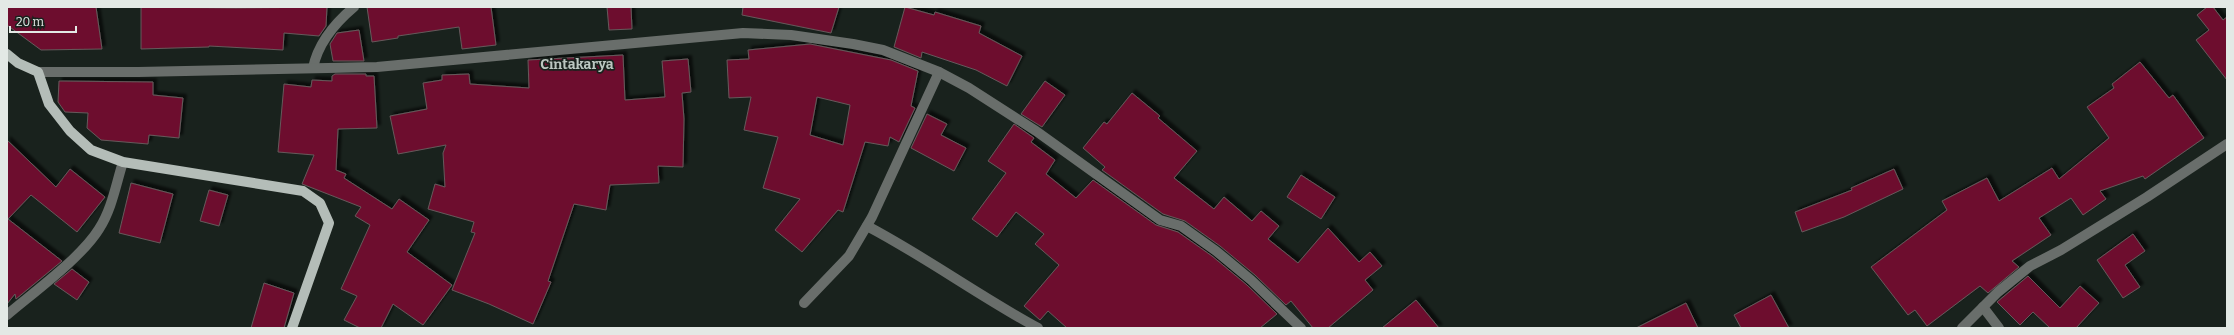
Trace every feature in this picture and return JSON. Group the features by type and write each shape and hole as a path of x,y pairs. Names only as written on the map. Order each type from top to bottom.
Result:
{"main road":[{"path":"7,54 18,63 38,72 49,104 70,131 91,150 123,162 303,191 320,203 329,223 292,328"}],"street":[{"path":"313,68 316,55 330,31 354,7"},
{"path":"38,72 138,72 377,67 743,33 791,35 883,50 939,72 969,88 1036,131 1160,220 1181,226 1251,280 1301,328"},
{"path":"804,303 849,256 867,226 939,72"},
{"path":"1962,328 1998,292 2030,266 2061,250 2147,197 2227,144"},
{"path":"7,315 81,251 99,229 109,206 123,162"},
{"path":"867,226 912,250 1007,311 1038,328"},
{"path":"1983,307 1999,328"}],"building":[{"path":"7,7 96,7 102,49 41,50 7,25"},
{"path":"141,7 327,7 326,26 319,36 284,33 283,50 209,46 141,49"},
{"path":"367,7 491,7 496,45 462,49 459,27 398,36 398,38 372,42"},
{"path":"607,7 631,7 632,29 609,30"},
{"path":"743,7 839,7 831,33 742,15"},
{"path":"905,7 934,15 935,12 981,26 979,33 1022,56 1007,86 976,70 922,52 921,58 894,47"},
{"path":"2207,7 2213,7 2223,20 2227,17 2227,80 2196,40 2209,30 2197,15"},
{"path":"359,30 364,61 333,61 330,44 337,33"},
{"path":"810,44 891,60 918,71 911,106 915,108 899,142 890,137 888,146 865,142 843,212 838,210 802,252 775,230 800,199 763,188 778,137 744,130 751,97 729,98 727,60 749,59 748,50","holes":["817,97 850,105 843,145 810,135"]},
{"path":"623,55 625,100 665,97 662,61 688,59 691,92 682,93 684,119 683,167 658,166 659,183 610,185 606,210 574,204 548,281 551,282 533,324 489,304 452,290 475,233 471,232 474,222 428,209 435,184 445,187 443,153 446,145 398,154 390,116 427,109 423,83 442,80 442,75 469,74 470,84 529,88 528,60"},
{"path":"2140,62 2169,98 2173,95 2204,138 2145,179 2143,176 2100,191 2106,199 2083,215 2071,198 2039,218 2051,235 2012,261 2019,267 1988,293 1980,286 1927,326 1915,310 1908,315 1871,267 1947,210 1942,201 1987,178 1999,201 2052,168 2059,179 2109,138 2087,107 2114,88 2112,84"},
{"path":"335,74 366,74 366,76 374,76 377,128 338,129 336,170 346,174 344,178 392,209 399,199 429,220 407,252 452,285 423,325 393,304 381,328 360,328 344,320 357,296 341,289 370,225 355,216 361,207 302,184 314,155 278,152 284,84 311,87 312,80 332,81 332,76"},
{"path":"59,81 153,82 153,95 183,98 179,138 149,135 148,144 101,140 87,128 88,113 65,112 58,102"},
{"path":"1045,81 1065,95 1042,127 1021,114"},
{"path":"1132,93 1160,116 1158,118 1197,151 1174,178 1214,209 1224,197 1252,221 1261,211 1279,226 1268,239 1298,263 1328,228 1359,262 1370,252 1382,266 1365,280 1373,290 1328,328 1313,328 1291,301 1286,305 1255,275 1220,246 1185,221 1163,214 1102,170 1105,167 1083,148 1104,122 1107,124"},
{"path":"927,114 947,124 941,135 966,148 954,171 911,148"},
{"path":"1014,124 1034,138 1031,142 1055,160 1046,174 1076,198 1093,180 1156,225 1178,232 1212,256 1247,285 1277,314 1260,328 1067,328 1048,311 1040,320 1024,306 1059,265 1035,244 1044,234 1016,212 997,237 972,219 1006,173 988,161"},
{"path":"7,140 56,187 70,169 105,197 77,232 31,195 8,219 62,261 16,299 15,294 7,304"},
{"path":"1894,169 1903,189 1844,217 1802,232 1795,212 1852,190 1851,188"},
{"path":"1301,175 1335,197 1321,219 1287,197"},
{"path":"131,183 173,194 160,243 119,233"},
{"path":"209,190 228,195 219,226 200,221"},
{"path":"2133,234 2145,251 2125,265 2140,287 2123,298 2097,260"},
{"path":"72,269 89,282 77,300 54,284"},
{"path":"2028,276 2060,308 2080,286 2099,303 2076,328 2050,328 2033,312 2020,325 1997,302"},
{"path":"264,283 294,293 284,328 251,328"},
{"path":"1771,295 1789,328 1741,328 1734,315"},
{"path":"1416,300 1439,328 1382,328"},
{"path":"1686,303 1698,328 1636,328"}],"district":[{"name":"Cintakarya","path":"577,64"}]}
